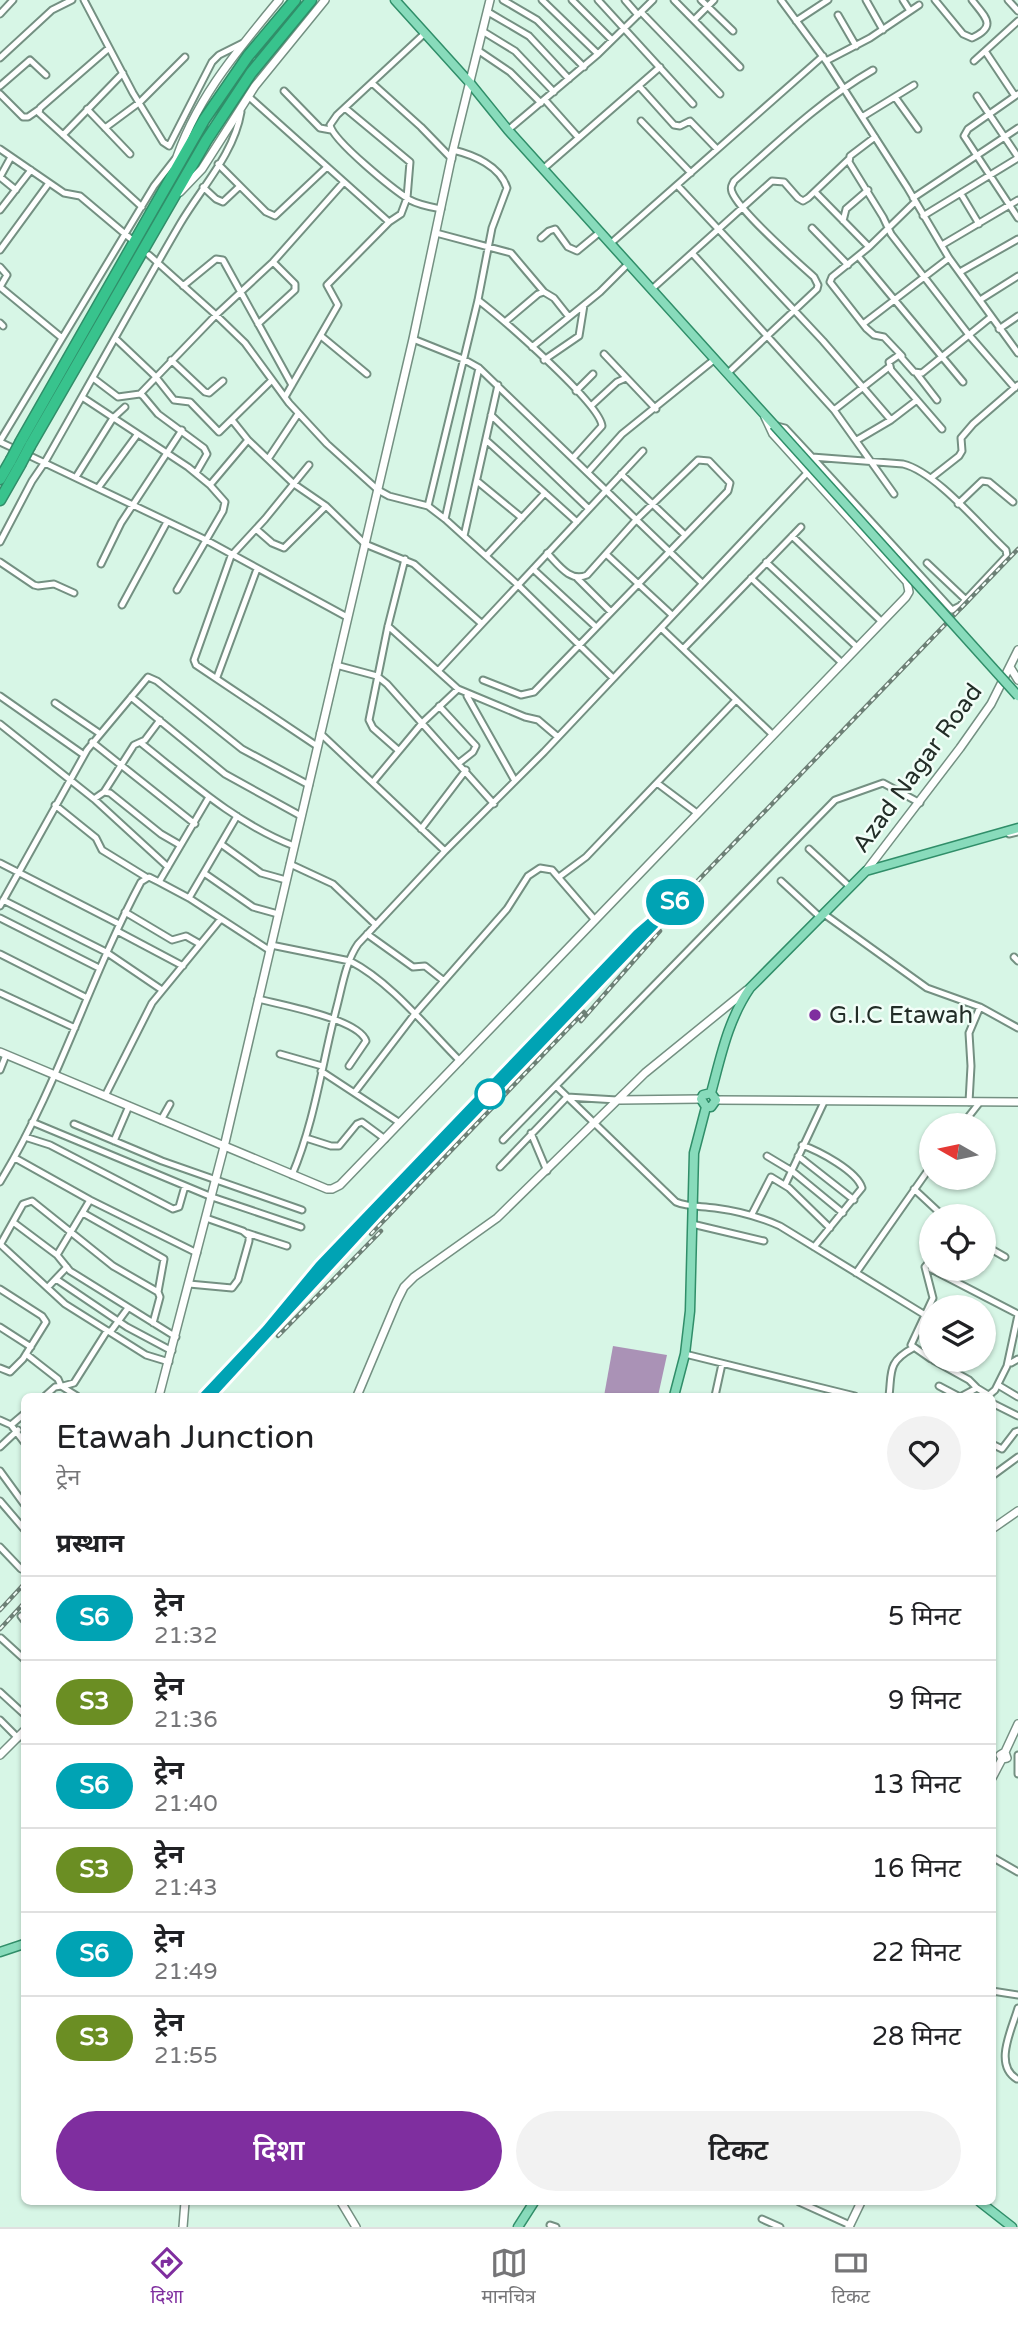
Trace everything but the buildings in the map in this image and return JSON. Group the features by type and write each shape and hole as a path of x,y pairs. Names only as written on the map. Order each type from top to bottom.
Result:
{"highway":[{"path":"26,444 170,180 226,87 295,0"},
{"path":"0,500 15,462 167,205 251,73 311,0"},
{"path":"0,479 15,462"}],"main road":[{"path":"395,0 610,244 1018,696"},
{"path":"676,1393 685,1354 690,1311 694,1153 704,1103 710,1107 714,1097 729,1025 737,1006 750,988 866,871 1006,831 1018,830"},
{"path":"0,1952 21,1945"},
{"path":"518,2227 532,2205"},
{"path":"983,2205 1012,2227"}],"street":[{"path":"0,14 13,0"},
{"path":"0,58 52,10 72,0"},
{"path":"84,0 139,102 163,142 169,146 212,62 219,55 243,43"},
{"path":"170,180 191,123 205,97 243,43 279,0"},
{"path":"167,205 202,169 248,96 325,0"},
{"path":"160,1393 224,1147 490,0"},
{"path":"503,0 537,20 584,66"},
{"path":"542,0 598,54"},
{"path":"572,0 612,40"},
{"path":"598,0 693,104"},
{"path":"625,0 720,94"},
{"path":"508,130 598,54 653,0"},
{"path":"674,0 740,67"},
{"path":"701,0 733,31"},
{"path":"694,20 715,0"},
{"path":"781,0 824,58 949,258 1018,353"},
{"path":"796,20 828,0"},
{"path":"866,0 883,30"},
{"path":"903,0 910,11"},
{"path":"935,0 963,34 972,38 986,30 988,25 986,17 972,0"},
{"path":"1008,0 1018,11"},
{"path":"610,244 824,58 856,46 919,5"},
{"path":"488,12 529,36 569,79"},
{"path":"838,15 856,46"},
{"path":"974,61 1018,21"},
{"path":"484,32 515,51 554,92"},
{"path":"331,130 332,120 424,34"},
{"path":"0,93 23,117 28,117 109,48"},
{"path":"479,51 510,72 578,137"},
{"path":"985,51 1017,95 965,133 966,139 1018,218"},
{"path":"105,128 139,102 185,57"},
{"path":"0,86 30,60 46,75"},
{"path":"543,169 660,67"},
{"path":"818,285 814,277 743,207 732,186 734,181 811,112 873,70"},
{"path":"63,135 123,73"},
{"path":"372,83 453,155 477,158 506,183 507,188 495,217 478,300 428,506"},
{"path":"862,117 914,85"},
{"path":"639,86 674,125 693,122 717,149"},
{"path":"284,91 320,128 331,130 360,160 407,198 441,209"},
{"path":"248,96 388,222"},
{"path":"923,216 1018,157 977,96"},
{"path":"895,97 918,129"},
{"path":"0,542 32,481 233,138 241,107"},
{"path":"285,397 338,305 327,285 388,222 401,214 407,198 410,162 345,108"},
{"path":"87,109 130,155"},
{"path":"38,110 41,116 142,207"},
{"path":"641,121 691,173"},
{"path":"728,373 818,285 831,279 888,230 914,200 1018,128"},
{"path":"652,289 772,181 778,179 784,182 803,201 875,137"},
{"path":"0,149 64,193 80,196 131,239"},
{"path":"11,157 0,177 16,190"},
{"path":"177,157 163,172 125,233 0,442 204,540 347,617"},
{"path":"849,159 888,230 969,335 1016,387 973,424 961,438 962,451 932,478"},
{"path":"218,164 266,212 275,216 327,167"},
{"path":"0,210 31,170"},
{"path":"93,378 118,397 140,394 216,315 274,262 344,182"},
{"path":"0,250 49,183"},
{"path":"677,185 891,420"},
{"path":"203,187 223,202 240,187"},
{"path":"843,221 846,209 868,190"},
{"path":"815,192 869,247"},
{"path":"961,194 979,224"},
{"path":"942,245 1018,200"},
{"path":"812,228 848,265"},
{"path":"541,238 549,230 555,229 568,247 576,251 600,232"},
{"path":"436,233 514,256 569,317"},
{"path":"960,272 1018,239"},
{"path":"692,253 834,410 894,494"},
{"path":"149,255 244,343 298,414 327,444 378,490 389,496 428,506 445,519 518,585 613,678"},
{"path":"858,256 963,382"},
{"path":"183,286 220,258 292,385"},
{"path":"863,324 949,258"},
{"path":"258,324 295,290 295,284 274,262"},
{"path":"532,347 584,305 629,263"},
{"path":"0,267 7,275 0,287 62,338"},
{"path":"980,300 1018,276"},
{"path":"831,279 831,286 863,324 874,335 884,337 937,400"},
{"path":"505,322 544,292"},
{"path":"478,300 532,347 601,418 602,426 573,458"},
{"path":"544,360 579,335 584,305"},
{"path":"999,329 1018,316"},
{"path":"917,374 922,373 990,317"},
{"path":"321,336 367,374"},
{"path":"115,338 155,376 174,400 190,402 217,431 222,431 272,380"},
{"path":"413,339 480,368 702,583"},
{"path":"604,354 656,409"},
{"path":"834,410 889,367 889,362 896,355 902,356"},
{"path":"589,472 622,434 715,359"},
{"path":"171,360 207,393 223,381"},
{"path":"889,367 942,429"},
{"path":"445,519 480,368"},
{"path":"576,391 593,374"},
{"path":"591,406 617,382 627,378"},
{"path":"464,536 498,385"},
{"path":"140,394 158,414 206,451 196,473"},
{"path":"82,397 196,473 225,502 223,511 177,590"},
{"path":"858,440 917,400"},
{"path":"76,477 113,418 125,407"},
{"path":"268,459 298,414"},
{"path":"0,1070 3,1054 292,1175 327,1189 336,1188 909,592 908,582 771,432 765,414"},
{"path":"491,415 589,509"},
{"path":"232,420 248,440 294,484 326,506 365,544 405,559 422,569 481,623"},
{"path":"774,425 785,428 950,608 958,609 1007,554 932,478 909,466 812,457"},
{"path":"101,564 116,530 182,430"},
{"path":"98,488 137,435"},
{"path":"210,485 248,440"},
{"path":"486,440 577,522"},
{"path":"438,671 643,451"},
{"path":"483,680 514,693 527,695 538,688 728,491 728,479 709,461 698,460 636,520 587,575 577,578"},
{"path":"309,466 231,555 194,657 196,665 317,746"},
{"path":"292,1175 306,1138 334,1018 354,950 445,851 494,804 808,472"},
{"path":"621,474 685,535"},
{"path":"477,481 522,518"},
{"path":"958,504 982,481 989,482 1013,502"},
{"path":"486,556 545,494"},
{"path":"256,529 272,543 284,548 326,506"},
{"path":"122,605 167,522"},
{"path":"683,649 801,527"},
{"path":"792,536 881,622"},
{"path":"547,553 611,612"},
{"path":"606,554 672,615"},
{"path":"398,750 371,725 370,714 405,559"},
{"path":"0,562 34,585 54,584 74,593"},
{"path":"766,562 857,647"},
{"path":"927,563 966,600"},
{"path":"217,677 257,569"},
{"path":"533,569 596,628"},
{"path":"751,578 842,663"},
{"path":"388,626 458,689 525,718 538,720 558,737"},
{"path":"660,628 772,734"},
{"name":"Azad Nagar Road","path":"866,871 920,803 991,704 1018,650"},
{"path":"336,665 377,676 387,684 494,804"},
{"path":"1010,667 1018,680"},
{"path":"162,990 106,952 1,903 92,742 146,679 151,677 242,749 309,785"},
{"path":"373,782 423,722 458,689"},
{"path":"466,693 515,781"},
{"path":"0,696 84,755"},
{"path":"131,697 225,774 302,816"},
{"path":"559,877 586,858 736,700"},
{"path":"55,704 99,733"},
{"path":"439,706 476,746 460,763"},
{"path":"94,799 104,793 134,745 141,743 160,720"},
{"path":"0,724 71,779 168,867"},
{"path":"320,733 445,851"},
{"path":"92,742 195,824"},
{"path":"141,743 237,816 269,836 294,846"},
{"path":"421,829 466,770"},
{"path":"657,783 697,813"},
{"path":"503,1140 835,800 883,783 920,803"},
{"path":"104,793 110,793 161,834 180,845"},
{"path":"159,882 209,797"},
{"path":"55,805 96,838 102,850 146,877 190,898 220,920 270,948 350,961 375,977 460,1061"},
{"path":"190,898 237,816"},
{"path":"221,844 261,873 286,880"},
{"path":"809,849 850,887"},
{"path":"0,863 183,966"},
{"path":"290,864 333,884 376,925"},
{"path":"355,1092 414,1015 507,909 534,871 546,867 552,870 595,920"},
{"path":"204,873 256,908 278,914"},
{"path":"0,1181 15,1158 56,1075 106,952 146,877"},
{"path":"781,881 823,916 927,988 980,1007 1018,1028"},
{"path":"125,912 172,940 186,936 200,944"},
{"path":"0,918 99,968"},
{"path":"105,1096 143,1019 162,990 220,920"},
{"path":"367,934 413,967 425,966 444,981"},
{"path":"0,954 87,998"},
{"path":"358,1393 404,1287 414,1277 486,1227 547,1171 645,1073 750,988"},
{"path":"0,993 75,1028"},
{"path":"258,999 334,1018 366,1037 365,1045 349,1066"},
{"path":"969,1102 969,1034 980,1007"},
{"path":"279,1054 321,1069 400,1124"},
{"path":"556,1086 676,1202 752,1214 780,1226 919,1311"},
{"path":"500,1167 567,1097 704,1103"},
{"path":"714,1097 824,1102 1018,1102"},
{"path":"785,1185 824,1102"},
{"path":"971,1113 980,1102"},
{"path":"161,1120 170,1104"},
{"path":"114,1141 129,1106"},
{"path":"32,1122 212,1197 301,1227"},
{"path":"306,1138 339,1146 357,1124 362,1122 385,1139"},
{"path":"74,1124 162,1161 302,1210"},
{"path":"531,1133 547,1171"},
{"path":"24,1138 50,1145 173,1209 179,1207 185,1186"},
{"path":"802,1145 826,1155 859,1181 862,1188 814,1247"},
{"path":"767,1156 792,1171 843,1213"},
{"path":"798,1156 854,1200"},
{"path":"15,1158 90,1200 197,1253"},
{"path":"0,1166 7,1170"},
{"path":"752,1214 771,1177 785,1185 830,1228"},
{"path":"856,1273 919,1182"},
{"path":"914,1189 930,1204"},
{"path":"57,1255 90,1200"},
{"path":"158,1292 113,1266 32,1201 23,1204 0,1244 65,1304 146,1355 169,1362"},
{"path":"83,1213 164,1259 158,1292 160,1297 153,1323"},
{"path":"206,1218 287,1246"},
{"path":"13,1222 57,1255 67,1267 176,1337"},
{"path":"692,1224 764,1241"},
{"path":"190,1284 228,1288 236,1285 249,1241 247,1233"},
{"path":"996,1252 1004,1257"},
{"path":"48,1287 67,1267"},
{"path":"56,1279 119,1321 172,1351"},
{"path":"954,1281 1018,1315 1008,1363 991,1393"},
{"path":"0,1289 45,1319 46,1324 10,1372 0,1368"},
{"path":"48,1393 55,1387 74,1382 107,1331 111,1331 128,1308"},
{"path":"0,1327 31,1347"},
{"path":"919,1327 911,1343 919,1351"},
{"path":"889,1393 891,1367 900,1356 913,1348"},
{"path":"26,1354 72,1393"},
{"path":"685,1354 843,1393"},
{"path":"1011,1363 1018,1359"},
{"path":"716,1393 722,1364"},
{"path":"955,1372 984,1393"},
{"path":"998,1385 1018,1397"},
{"path":"939,1386 954,1393"},
{"path":"966,1393 976,1388"},
{"path":"996,1405 1018,1416"},
{"path":"11,1425 21,1417"},
{"path":"0,1420 18,1430 21,1436"},
{"path":"0,1447 18,1430"},
{"path":"996,1446 1002,1449 1015,1432 1018,1432"},
{"path":"996,1473 1018,1457"},
{"path":"0,1471 21,1500"},
{"path":"0,1501 21,1526"},
{"path":"996,1526 1018,1511"},
{"path":"0,1547 21,1569"},
{"path":"1,1638 21,1656"},
{"path":"0,1692 21,1711"},
{"path":"0,1720 18,1738"},
{"path":"1001,1756 1018,1724"},
{"path":"0,1755 21,1734"},
{"path":"1001,1756 1018,1755 1018,1774"},
{"path":"996,1859 1018,1872"},
{"path":"996,1992 1018,1995"},
{"path":"1017,2078 1006,2070 1004,2061 1018,2008"},
{"path":"183,2227 185,2205"},
{"path":"343,2205 356,2227"},
{"path":"805,2205 849,2226 860,2205"},
{"path":"762,2219 780,2227"}],"shaded area":[{"path":"613,1346 667,1355 659,1393 605,1393"}],"railway":[{"path":"212,1393 376,1214 1018,549"},
{"path":"581,1021 660,931"},
{"path":"371,1234 584,1012"},
{"path":"278,1336 381,1231"},
{"path":"0,1610 21,1587"},
{"path":"0,1629 21,1606"}],"train":[{"name":"S6","path":"208,1393 267,1330 320,1266 638,934 676,901 376,1214 212,1393"}],"place":[{"name":"G.I.C Etawah","path":"815,1015"}]}
